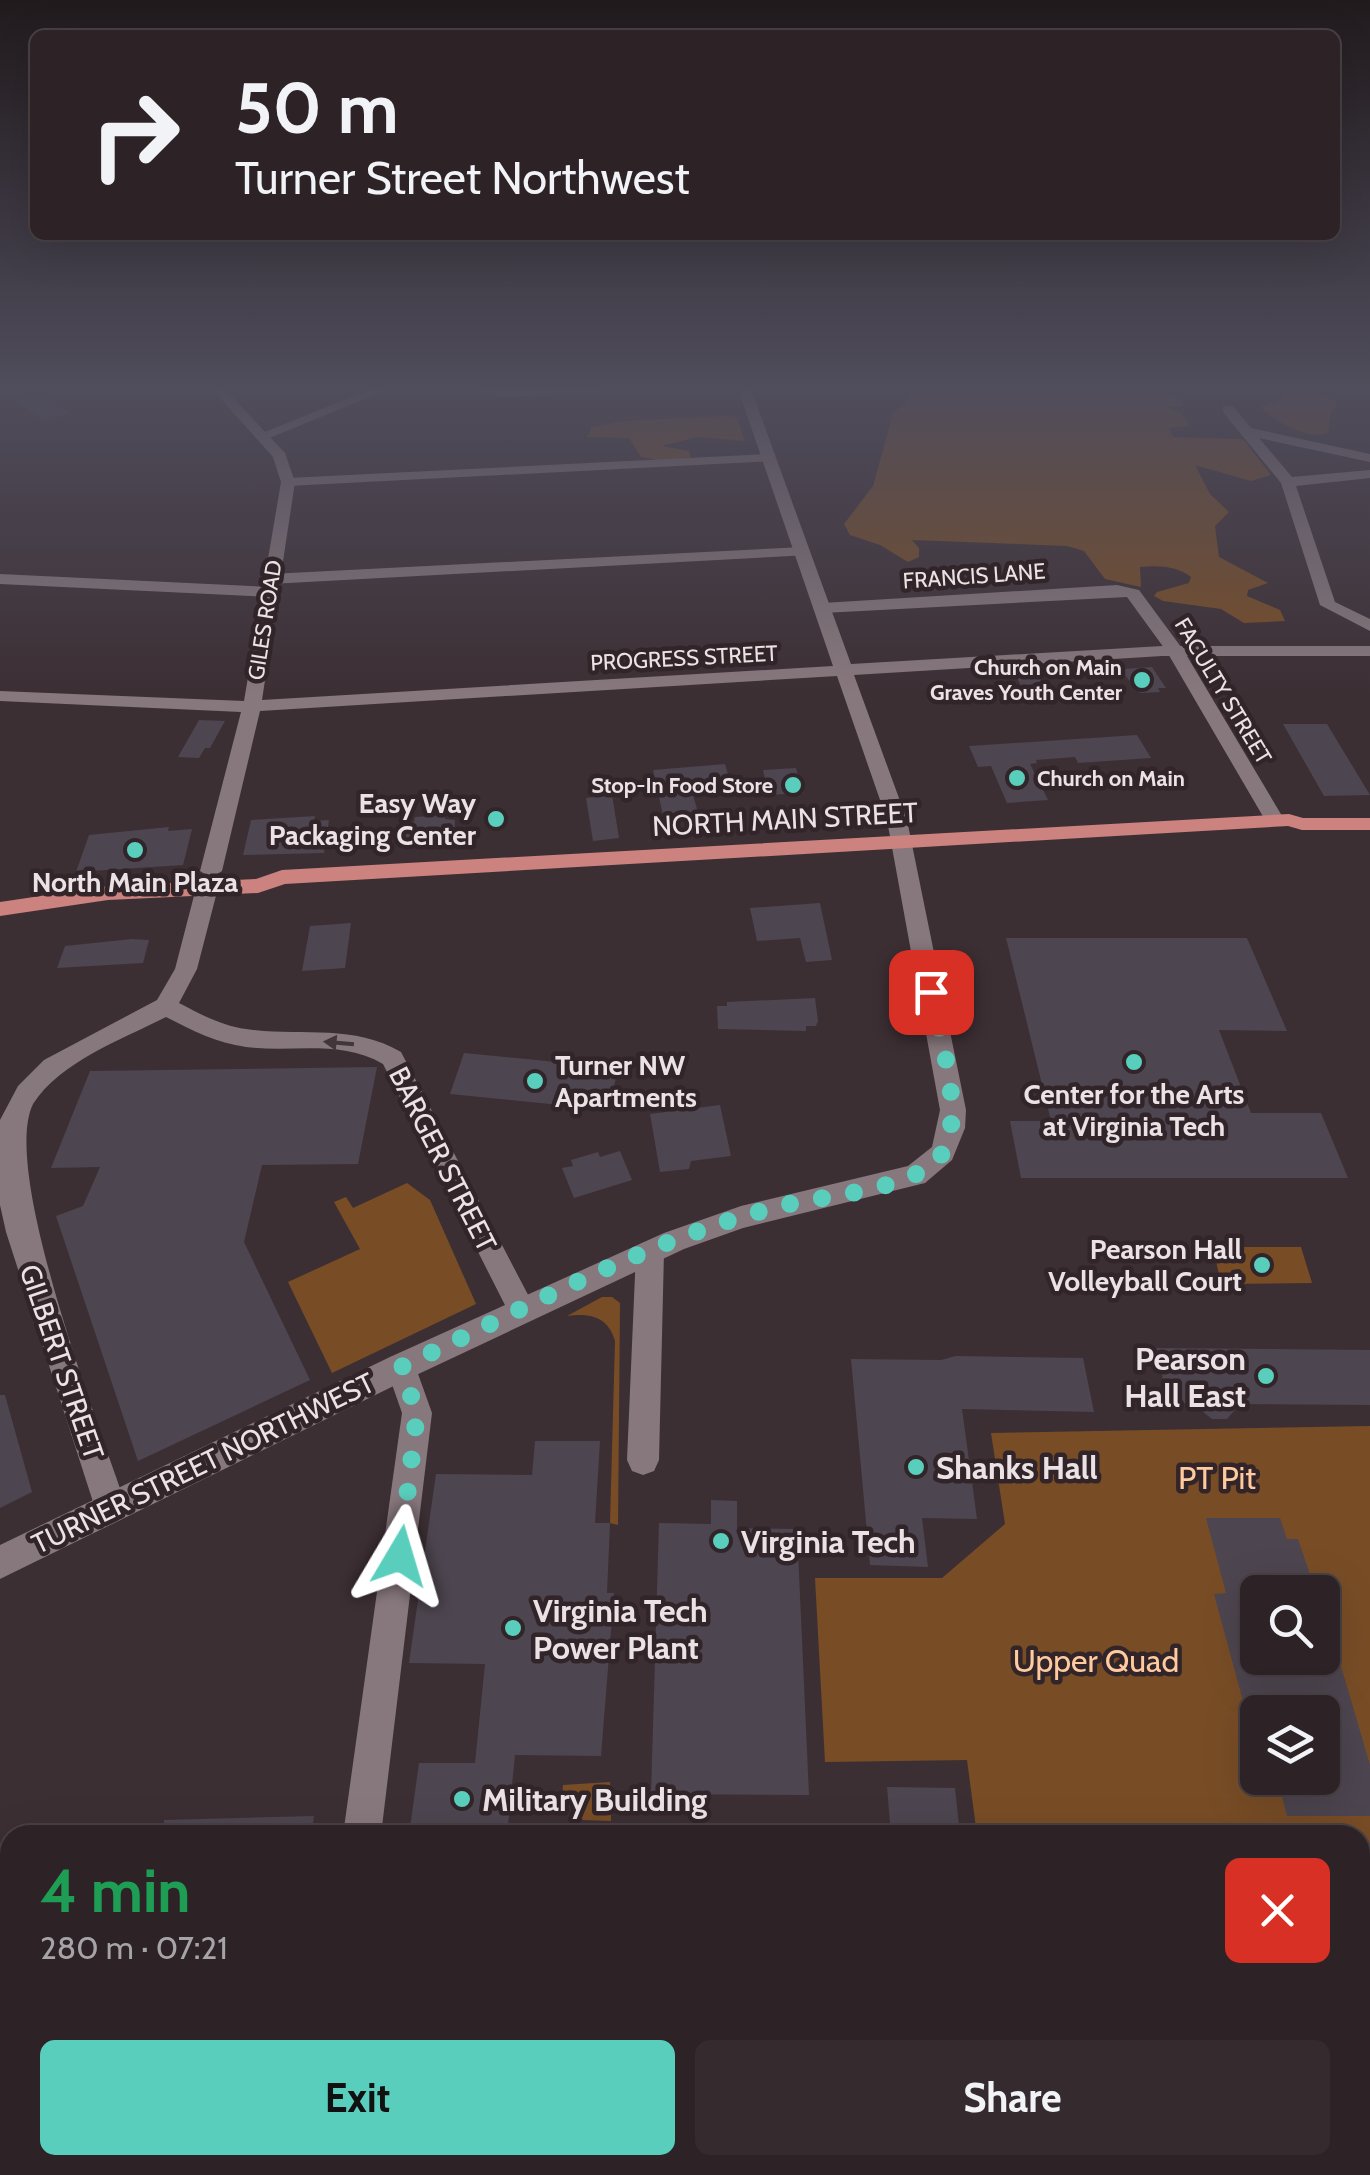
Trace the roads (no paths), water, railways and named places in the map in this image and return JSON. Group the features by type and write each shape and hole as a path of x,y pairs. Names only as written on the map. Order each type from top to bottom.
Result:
{"main road":[{"name":"NORTH MAIN STREET","path":"1283,820 1296,812 1370,812"},
{"name":"NORTH MAIN STREET","path":"0,891 132,876 258,886 282,876 1283,820 1302,824 1370,824"},
{"name":"NORTH MAIN STREET","path":"0,909 79,896 163,890 209,880"}],"street":[{"name":"GILES ROAD","path":"209,880 252,706 287,490"},
{"name":"TURNER STREET NORTHWEST","path":"0,1562 401,1367 650,1252 741,1217 916,1175 942,1153 952,1128 952,1110 902,842 846,670 781,490"},
{"path":"1291,490 1328,604 1370,626"},
{"path":"0,578 270,586 803,552"},
{"name":"FRANCIS LANE","path":"823,608 1127,591"},
{"name":"FACULTY STREET","path":"1127,591 1139,597 1283,820"},
{"name":"PROGRESS STREET","path":"0,696 193,708 1175,651 1370,651"},
{"path":"166,1006 186,968 209,880"},
{"name":"BARGER STREET","path":"166,1006 233,1036 352,1044 379,1050 399,1069 424,1127 522,1310"},
{"name":"GILBERT STREET","path":"111,1508 22,1248 10,1189 8,1148 18,1106 37,1080 75,1051 166,1006"},
{"path":"644,1460 650,1252"},
{"path":"363,1825 417,1413 401,1367"}],"place":[{"name":"Church on Main Graves Youth Center","path":"1142,680"},
{"name":"Church on Main","path":"1017,778"},
{"name":"Stop-In Food Store","path":"793,785"},
{"name":"Easy Way Packaging Center","path":"496,819"},
{"name":"North Main Plaza","path":"135,850"},
{"name":"Center for the Arts at Virginia Tech","path":"1134,1062"},
{"name":"Turner NW Apartments","path":"535,1081"},
{"name":"Pearson Hall Volleyball Court","path":"1262,1265"},
{"name":"Pearson Hall East","path":"1266,1376"},
{"name":"Shanks Hall","path":"916,1467"},
{"name":"Virginia Tech","path":"721,1541"},
{"name":"Virginia Tech Power Plant","path":"513,1628"},
{"name":"Military Building","path":"462,1799"}],"park label":[{"name":"PT Pit","path":"1217,1477"},
{"name":"Upper Quad","path":"1096,1660"}]}
